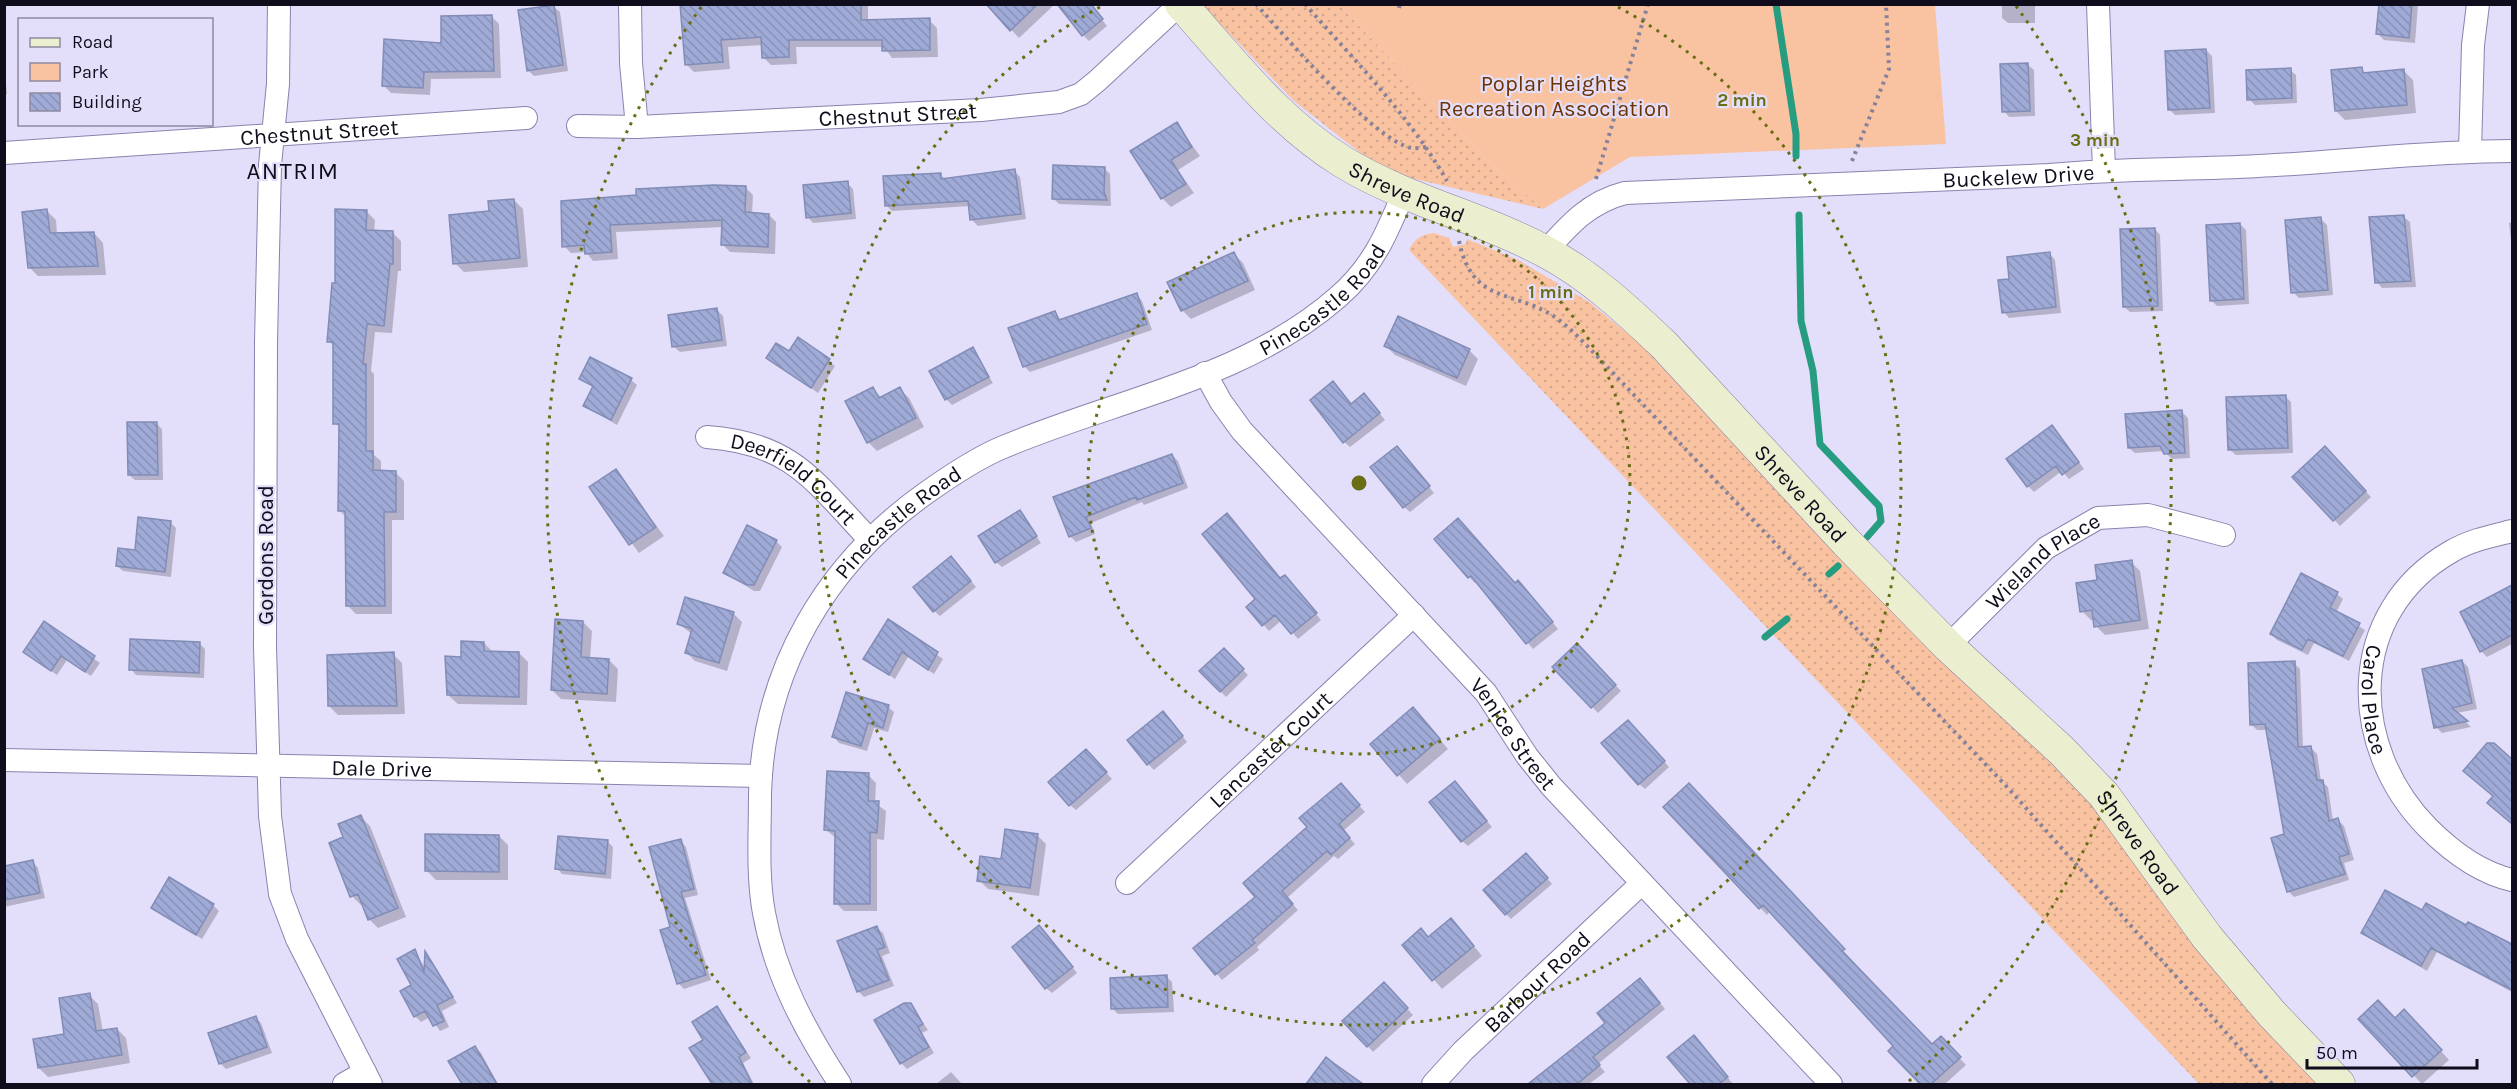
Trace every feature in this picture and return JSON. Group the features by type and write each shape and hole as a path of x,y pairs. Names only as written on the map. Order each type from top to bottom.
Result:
{"main road":[{"name":"Shreve Road","path":"1181,4 1266,99 1296,128 1346,163 1404,192 1545,252 1599,286 1664,345 1846,542 1948,645 2062,751 2104,795 2207,937 2272,1014 2339,1084"}],"street":[{"name":"Gordons Road","path":"279,4 279,84 270,165 266,354 265,647 270,816 280,894 297,939 368,1078"},
{"path":"630,4 631,63 637,126"},
{"name":"Chestnut Street","path":"578,126 637,126 981,110 1059,102 1081,94 1098,81 1181,4"},
{"path":"2098,4 2104,170"},
{"path":"2470,151 2473,45 2478,4"},
{"name":"Chestnut Street","path":"4,153 526,118"},
{"name":"Buckelew Drive","path":"1545,252 1588,207 1604,198 1625,193 2049,175 2104,170 2259,166 2470,151 2512,151"},
{"name":"Pinecastle Road","path":"840,1084 819,1053 782,978 771,946 763,910 759,857 761,776 768,720 781,677 798,637 821,598 869,539 900,512 946,479 998,449 1205,373 1256,351 1313,317 1338,297 1376,255 1404,192"},
{"name":"Venice Street","path":"1205,373 1221,402 1242,430 1486,693 1527,756 1551,786 1832,1084"},
{"name":"Deerfield Court","path":"707,437 738,440 764,447 789,460 809,476 869,539"},
{"name":"Wieland Place","path":"1948,645 2046,548 2098,518 2148,514 2224,534"},
{"name":"Carol Place","path":"2512,531 2477,539 2452,551 2425,569 2404,591 2385,619 2374,647 2369,678 2370,713 2376,745 2388,775 2411,809 2441,841 2471,862 2512,880"},
{"name":"Lancaster Court","path":"1127,883 1414,615"},
{"name":"Dale Drive","path":"4,760 761,776"},
{"name":"Barbour Road","path":"1433,1084 1463,1051 1642,883"},
{"path":"344,1084 368,1078"}],"path":[{"path":"1256,4 1371,122 1401,144 1413,148 1427,147"},
{"path":"1305,4 1404,117 1427,147 1447,182 1464,258 1478,279 1494,293 1549,313 1595,354 2009,789 2272,1084"},
{"path":"1588,207 1648,4"},
{"path":"1842,184 1889,69 1886,4"}],"green space":[{"path":"1202,5 1339,5 1496,169 1543,209 1402,176 1363,155 1294,101"},
{"name":"Poplar Heights Recreation Association","path":"1339,5 1935,5 1946,144 1630,157 1543,209 1496,169"},
{"path":"1434,233 1449,238 1453,247 1466,244 1467,239 1520,261 1589,302 1639,343 1938,652 2062,765 2325,1084 2199,1084 1409,250 1419,238"}],"building":[{"path":"680,4 861,4 861,20 930,18 930,50 882,51 882,40 789,40 789,57 762,58 761,37 721,40 723,62 685,65"},
{"path":"986,4 1038,4 1010,31"},
{"path":"1057,4 1091,4 1103,19 1082,36"},
{"path":"2379,4 2412,4 2409,38 2376,34"},
{"path":"554,5 563,65 527,71 518,10"},
{"path":"492,15 494,71 424,72 423,88 382,86 384,39 441,43 441,16"},
{"path":"2206,49 2210,108 2168,110 2165,51"},
{"path":"2028,63 2030,111 2002,112 2000,64"},
{"path":"2362,67 2363,73 2404,69 2407,105 2335,111 2331,70"},
{"path":"2291,68 2292,98 2247,100 2246,70"},
{"path":"1177,122 1192,147 1171,160 1186,184 1161,199 1130,151"},
{"path":"1053,165 1105,167 1104,192 1107,200 1052,199"},
{"path":"1015,169 1021,214 970,220 968,201 885,206 883,176 941,173 941,179"},
{"path":"848,181 851,213 806,218 803,185"},
{"path":"714,185 746,186 745,212 769,214 768,247 721,245 722,220 610,225 612,252 585,254 584,245 562,247 561,201 636,195 636,189"},
{"path":"514,199 520,258 453,264 449,215 489,211 488,201"},
{"path":"47,209 50,233 94,232 98,266 28,268 22,212"},
{"path":"335,209 367,210 366,230 393,231 393,264 390,264 384,326 367,324 363,364 366,364 366,451 373,451 373,470 396,471 396,512 384,512 385,606 346,606 345,511 338,511 339,424 333,424 333,342 327,342 332,283 335,283"},
{"path":"2404,215 2411,281 2375,283 2369,217"},
{"path":"2321,217 2328,290 2291,293 2285,220"},
{"path":"2240,223 2244,299 2210,301 2206,225"},
{"path":"2155,228 2158,306 2123,307 2120,229"},
{"path":"1234,252 1248,281 1181,311 1167,282"},
{"path":"2050,252 2056,307 2002,313 1998,280 2009,279 2007,257"},
{"path":"1137,293 1147,324 1023,367 1008,328 1055,311 1059,320"},
{"path":"717,308 722,340 672,347 668,315"},
{"path":"1398,316 1470,349 1457,378 1384,346"},
{"path":"798,337 830,359 811,388 766,358 776,343 789,351"},
{"path":"973,347 989,377 945,400 929,371"},
{"path":"590,357 632,378 611,420 583,406 593,386 579,379"},
{"path":"1333,381 1351,404 1364,393 1380,413 1343,443 1310,400"},
{"path":"873,387 879,398 900,387 916,418 867,443 845,401"},
{"path":"2286,395 2288,448 2228,450 2226,397"},
{"path":"2182,410 2185,453 2164,454 2160,446 2128,448 2125,414"},
{"path":"127,422 157,422 158,475 128,475"},
{"path":"2052,425 2079,462 2062,475 2056,466 2027,487 2006,459"},
{"path":"1397,446 1430,486 1403,508 1370,467"},
{"path":"2325,446 2366,491 2333,521 2292,477"},
{"path":"1172,454 1183,483 1137,500 1136,497 1086,517 1091,528 1069,537 1053,497"},
{"path":"616,469 656,527 629,545 589,487"},
{"path":"1020,510 1037,536 995,563 978,536"},
{"path":"1227,513 1280,578 1285,575 1317,613 1291,634 1275,615 1262,626 1246,607 1255,599 1202,534"},
{"path":"138,517 171,521 165,572 116,566 118,548 135,550"},
{"path":"1458,518 1515,583 1518,580 1553,622 1526,644 1471,576 1468,578 1434,539"},
{"path":"747,525 777,540 754,585 747,585 723,573"},
{"path":"951,556 971,581 933,612 913,587"},
{"path":"2132,560 2140,620 2094,627 2092,610 2080,612 2076,583 2097,580 2095,565"},
{"path":"2301,573 2338,592 2330,608 2360,623 2343,656 2308,639 2302,650 2270,634"},
{"path":"2512,585 2512,635 2480,652 2460,612"},
{"path":"685,597 734,612 719,663 685,653 692,629 677,624"},
{"path":"555,619 583,621 581,657 609,659 607,694 551,690"},
{"path":"888,619 938,652 928,670 902,652 889,675 863,659"},
{"path":"44,621 95,656 85,672 61,656 51,671 23,652"},
{"path":"130,639 200,642 199,673 129,670"},
{"path":"461,641 484,642 484,651 519,652 519,697 447,695 445,656 461,657"},
{"path":"1577,643 1616,685 1591,708 1552,667"},
{"path":"1224,648 1244,669 1220,692 1199,671"},
{"path":"394,652 397,706 328,706 327,655"},
{"path":"2462,660 2472,703 2452,708 2468,721 2434,728 2422,669"},
{"path":"2295,661 2298,747 2311,746 2317,780 2323,780 2329,821 2338,818 2349,854 2339,857 2345,874 2287,892 2271,838 2284,834 2265,724 2250,725 2248,663"},
{"path":"846,692 889,705 883,728 868,723 861,746 832,737"},
{"path":"1413,707 1440,739 1397,776 1370,744"},
{"path":"1163,711 1183,736 1147,765 1127,740"},
{"path":"1628,720 1665,761 1638,785 1601,743"},
{"path":"2487,743 2494,743 2512,759 2512,824 2487,803 2493,796 2463,771"},
{"path":"1086,749 1107,772 1069,806 1048,782"},
{"path":"827,771 869,773 868,801 879,801 877,833 870,832 870,904 834,904 835,831 824,830"},
{"path":"1455,781 1487,821 1461,842 1429,802"},
{"path":"1341,783 1360,805 1339,824 1350,838 1331,855 1327,851 1282,891 1293,904 1252,940 1255,943 1215,975 1193,948 1255,897 1243,883 1307,827 1299,818"},
{"path":"1689,783 1845,949 1842,951 1932,1044 1941,1036 1961,1057 1931,1084 1920,1084 1888,1051 1893,1046 1840,988 1763,905 1759,909 1663,807"},
{"path":"361,815 398,908 368,920 358,894 350,897 329,843 343,837 338,824"},
{"path":"1005,829 1038,834 1030,888 977,881 980,856 1001,859"},
{"path":"425,834 499,835 499,872 425,871"},
{"path":"558,836 608,840 605,874 555,869"},
{"path":"681,839 694,889 681,892 706,975 677,984 660,930 670,927 649,847"},
{"path":"1526,853 1548,878 1505,915 1483,890"},
{"path":"33,860 40,893 4,900 4,866"},
{"path":"169,877 214,904 196,935 151,908"},
{"path":"2385,890 2422,910 2426,903 2466,925 2468,922 2512,944 2512,990 2431,948 2421,966 2361,933"},
{"path":"1451,918 1474,946 1432,981 1402,945 1421,928 1428,937"},
{"path":"1039,925 1073,967 1045,989 1012,947"},
{"path":"877,926 885,947 877,950 889,980 857,992 837,941"},
{"path":"415,949 424,972 425,951 453,997 437,1005 444,1021 433,1026 425,1011 414,1017 400,991 411,985 397,959"},
{"path":"1167,975 1168,1007 1111,1009 1110,978"},
{"path":"1640,978 1660,1003 1593,1057 1600,1065 1577,1084 1528,1084 1605,1023 1597,1013"},
{"path":"1384,982 1408,1008 1367,1047 1342,1021"},
{"path":"90,993 96,1031 117,1028 122,1055 38,1068 33,1039 64,1034 59,998"},
{"path":"2378,1000 2395,1018 2404,1009 2442,1050 2412,1077 2358,1019"},
{"path":"904,1003 911,1003 923,1024 918,1027 929,1047 900,1064 874,1020"},
{"path":"717,1006 746,1052 739,1057 752,1084 712,1084 689,1048 703,1040 692,1022"},
{"path":"256,1016 267,1047 219,1064 208,1033"},
{"path":"1694,1035 1728,1077 1719,1084 1690,1084 1667,1057"},
{"path":"475,1046 497,1084 462,1084 448,1061"},
{"path":"1326,1057 1335,1064 1363,1084 1306,1084"}],"waterway":[{"path":"1776,4 1796,134 1796,156"},
{"path":"1799,215 1801,321 1813,371 1820,444 1879,506 1881,521 1867,537"},
{"path":"1829,574 1838,566"},
{"path":"1765,637 1787,619"}],"district":[{"name":"ANTRIM","path":"293,171"}]}
